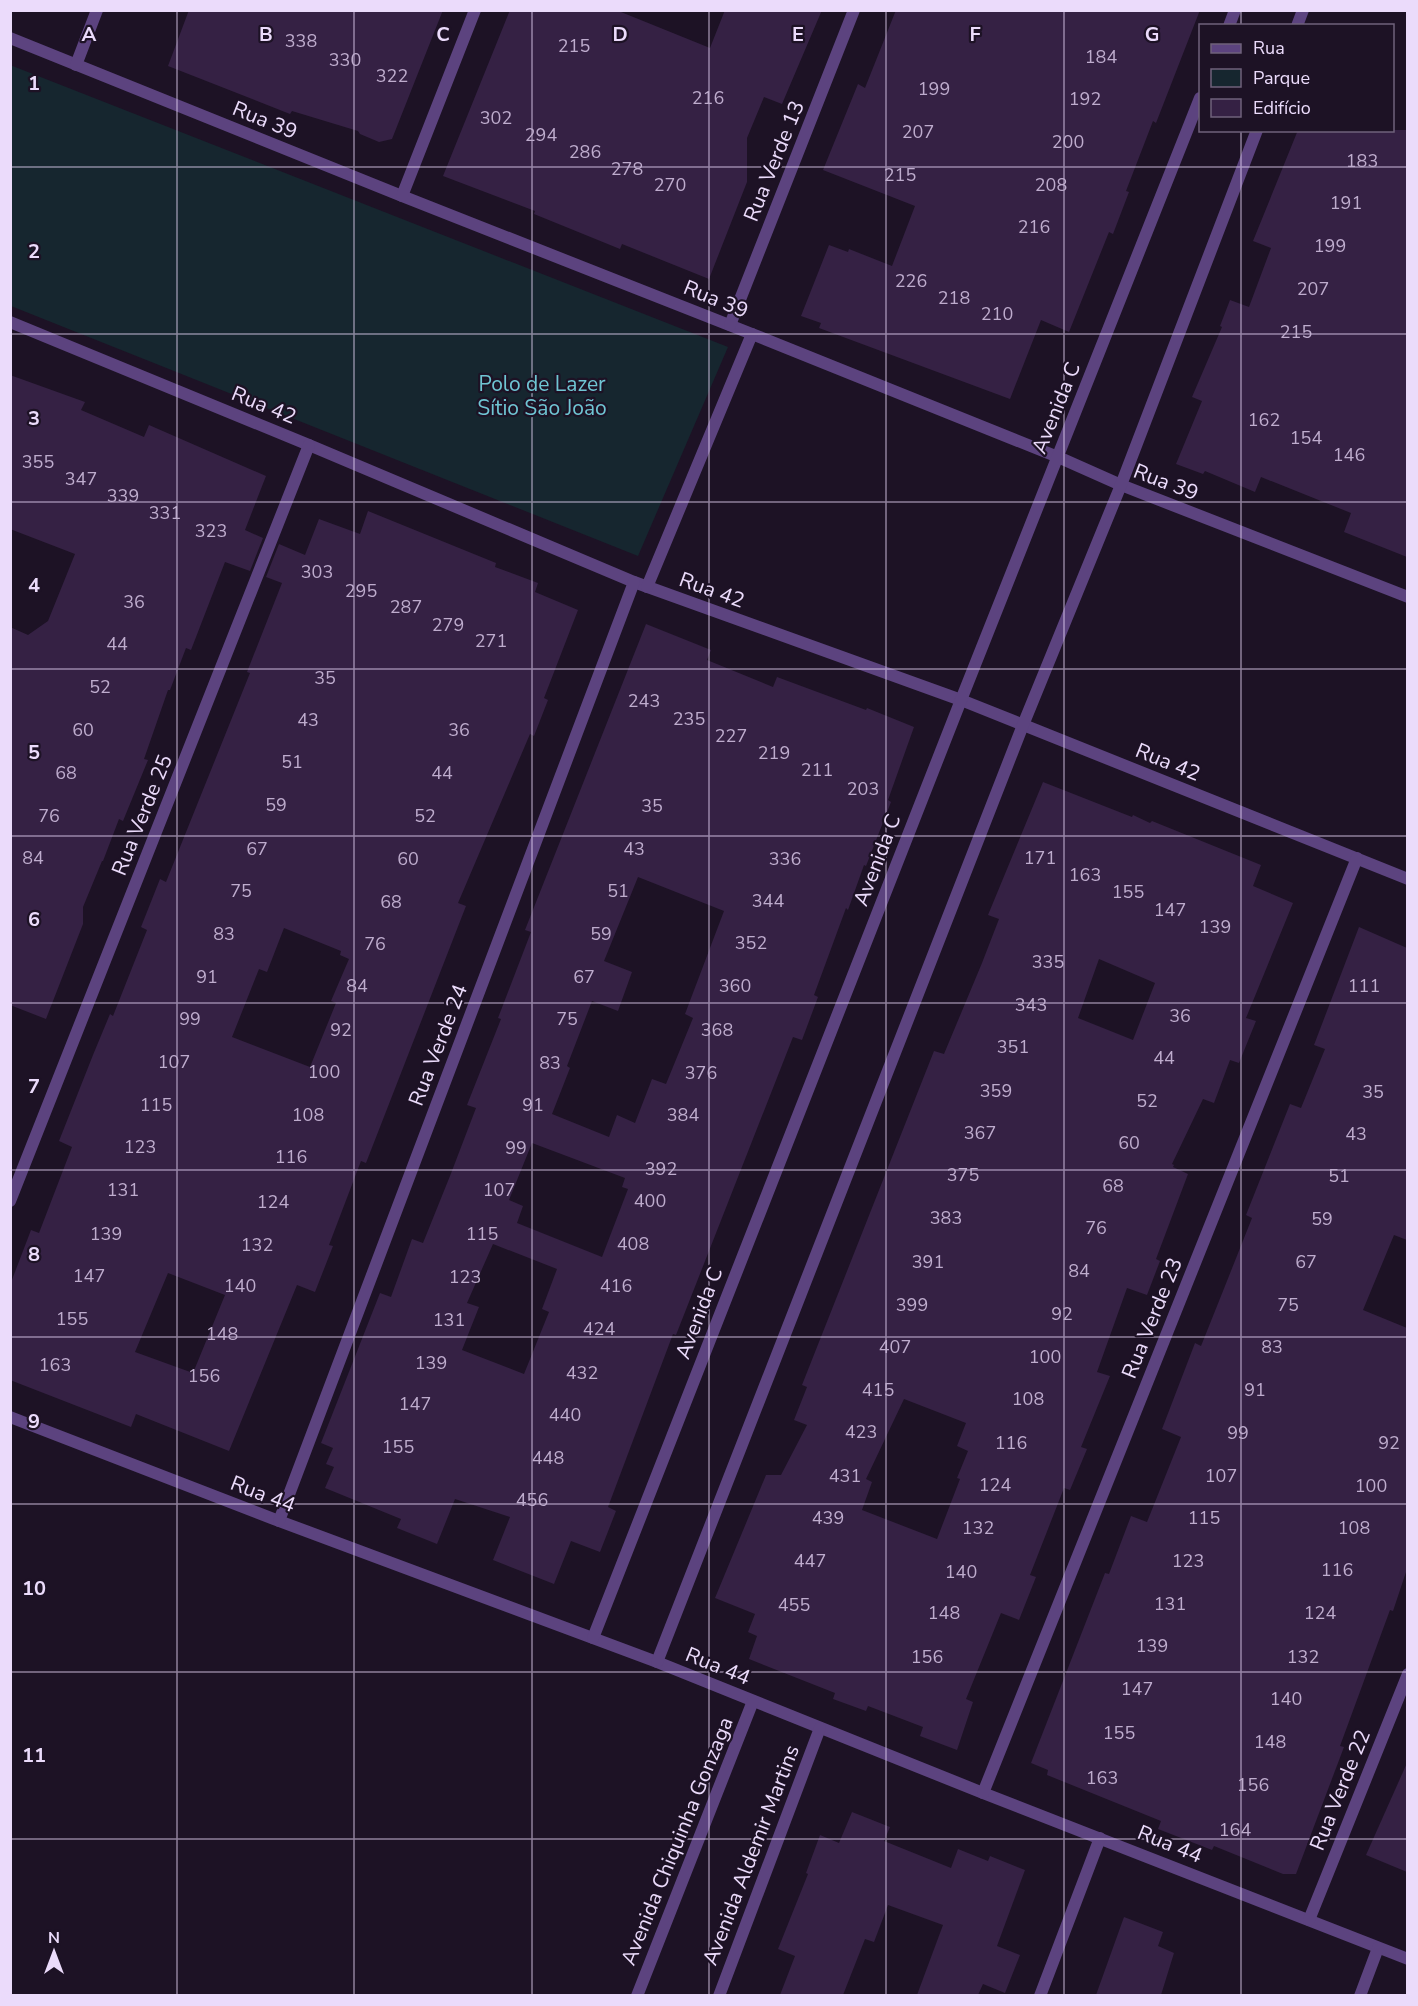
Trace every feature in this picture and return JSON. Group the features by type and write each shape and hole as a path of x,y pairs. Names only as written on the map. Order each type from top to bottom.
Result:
{"street":[{"path":"76,65 97,10"},
{"path":"402,196 475,10"},
{"name":"Rua Verde 13","path":"730,325 854,10"},
{"name":"Rua 39","path":"10,38 1058,457 1120,485 1407,597"},
{"name":"Avenida C","path":"593,1638 1199,101"},
{"path":"657,1662 1023,725 1120,485 1256,132"},
{"name":"Rua 42","path":"10,322 634,582 961,700 1407,879"},
{"path":"647,587 752,334"},
{"name":"Rua Verde 25","path":"10,1200 309,445"},
{"name":"Rua Verde 24","path":"279,1521 634,582"},
{"name":"Rua Verde 23","path":"983,1793 1357,858"},
{"name":"Rua 44","path":"10,1417 279,1521 657,1662 1407,1959"},
{"name":"Rua Verde 22","path":"1309,1920 1407,1674"},
{"name":"Avenida Chiquinha Gonzaga","path":"637,1995 753,1701"},
{"name":"Avenida Aldemir Martins","path":"719,1995 820,1728"},
{"path":"1040,1995 1100,1838"},
{"path":"1360,1995 1378,1948"}],"green space":[{"name":"Polo de Lazer Sítio São João","path":"10,65 728,347 638,556 11,306"}],"building":[{"path":"189,10 443,10 392,139 379,142 358,131 292,111 290,114 168,66"},
{"path":"510,10 616,10 710,48 725,10 822,10 782,104 764,97 747,138 747,182 709,279 622,244 620,249 534,214 535,211 443,176"},
{"path":"896,10 1200,10 1156,123 1153,121 1126,191 1129,192 1113,234 1109,232 1069,332 1041,320 1010,399 819,328 821,323 801,316 829,245 848,252 849,249 892,266 915,206 823,170 858,84 865,88"},
{"path":"1407,130 1407,557 1344,532 1351,513 1261,477 1255,492 1205,471 1203,474 1176,464 1202,401 1192,397 1222,327 1220,326 1230,300 1249,307 1271,248 1253,241 1297,132"},
{"path":"10,375 85,402 81,410 144,437 149,425 266,476 245,530 263,538 250,571 225,562 191,650 186,648 170,690 168,690 144,759 148,760 123,821 119,819 83,907 83,924 46,1019 10,1005 10,627 28,635 48,621 75,554 10,529"},
{"path":"368,511 496,563 495,567 538,583 535,592 578,610 544,698 548,700 534,736 530,734 458,903 466,906 366,1163 361,1161 329,1245 333,1246 315,1292 297,1285 229,1451 136,1414 131,1427 10,1380 10,1285 31,1230 39,1233 72,1147 59,1141 110,1014 113,1016 147,930 141,927 160,879 166,882 250,673 247,672 282,583 266,577 279,544 305,555 319,519 360,534","holes":["284,928 341,951 340,955 349,959 331,1001 336,1003 310,1067 232,1037 259,969 267,972","168,1273 225,1295 193,1373 135,1352"]},
{"path":"646,624 711,650 707,660 773,687 777,677 914,727 888,800 891,802 848,910 846,908 814,995 818,997 802,1040 793,1037 676,1335 673,1334 608,1507 616,1511 600,1552 571,1541 554,1584 493,1560 510,1517 455,1499 437,1544 397,1528 401,1519 325,1488 334,1467 326,1464 333,1448 321,1443 380,1293 391,1297 412,1239 423,1243 450,1176 476,1108 467,1105 501,1019 498,1018 531,932 525,930","holes":["638,877 724,911 685,1014 693,1018 666,1084 652,1079 635,1123 617,1115 609,1137 552,1114 570,1068 567,1066 592,1001 618,1011 632,972 604,961","532,1143 625,1178 622,1187 628,1189 602,1257 517,1223 523,1206 509,1200","493,1244 557,1269 542,1309 549,1312 524,1374 462,1350 479,1307 467,1303"]},
{"path":"1043,782 1132,817 1133,815 1150,823 1152,821 1261,865 1253,886 1293,903 1246,1018 1256,1021 1239,1063 1230,1060 1214,1103 1203,1099 1172,1164 1173,1167 1188,1174 1156,1259 1160,1261 1147,1295 1127,1288 1097,1372 1110,1376 1081,1447 1087,1449 1070,1490 1064,1488 1030,1575 1036,1577 1019,1620 1001,1613 966,1699 973,1702 957,1750 920,1736 923,1727 868,1706 866,1711 833,1699 835,1693 749,1659 757,1636 748,1632 755,1614 715,1598 766,1475 781,1475 807,1425 794,1420 807,1387 802,1385 934,1051 944,1054 982,963 999,919 988,915","holes":["1099,959 1155,983 1133,1040 1078,1018","904,1399 966,1423 957,1446 968,1451 937,1539 862,1510 872,1482 866,1479"]},
{"path":"1359,927 1407,948 1407,1240 1394,1235 1363,1310 1407,1328 1407,1569 1340,1746 1344,1747 1296,1874 1283,1874 1214,1846 1212,1850 1158,1829 1161,1821 1047,1775 1048,1770 1031,1763 1105,1573 1109,1574 1131,1516 1147,1522 1181,1437 1162,1429 1195,1343 1201,1346 1252,1218 1246,1215 1290,1104 1301,1108 1325,1049 1314,1045"},
{"path":"1407,1763 1407,1872 1366,1855"},
{"path":"852,1812 890,1827 884,1841 951,1868 958,1849 988,1861 990,1856 1025,1870 997,1946 1020,1955 1005,1993 983,1984 978,1995 917,1995 943,1925 888,1905 874,1942 865,1939 843,1995 780,1995 795,1956 778,1949 808,1874 806,1873 820,1835 839,1843"},
{"path":"1124,1917 1163,1932 1158,1946 1174,1953 1161,1995 1096,1995"}]}
